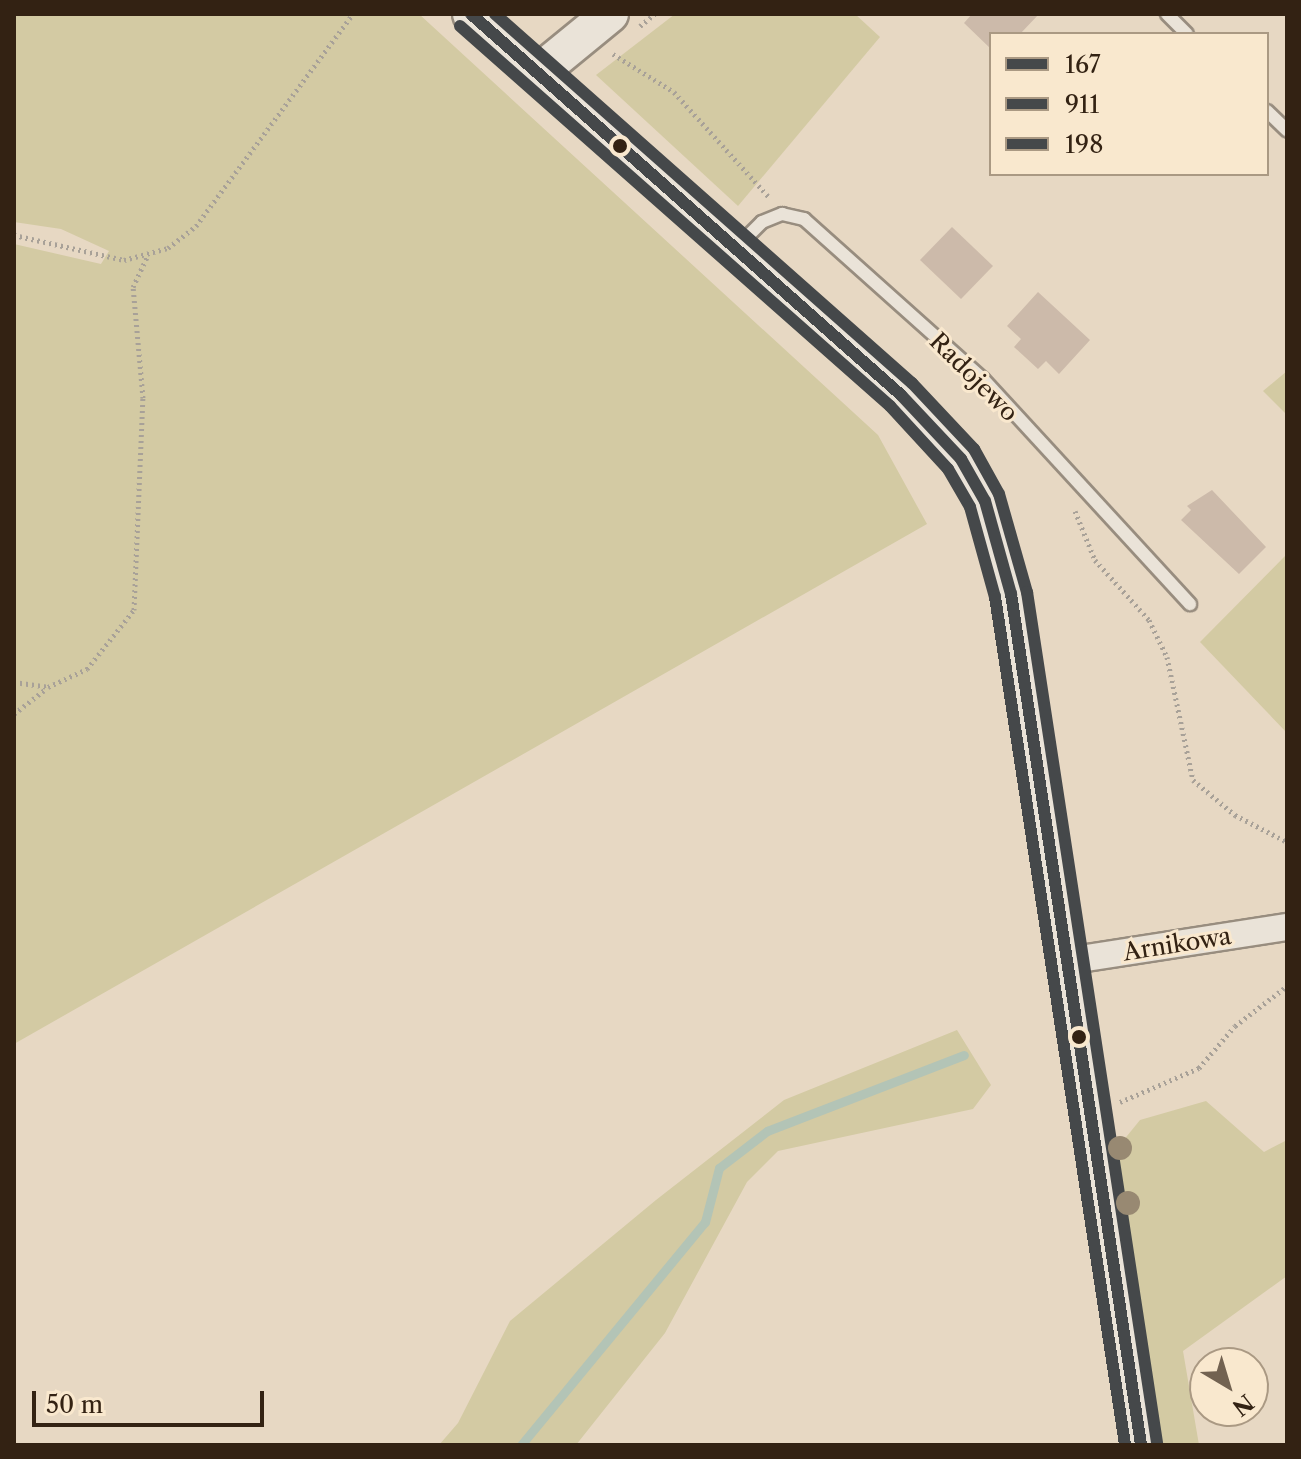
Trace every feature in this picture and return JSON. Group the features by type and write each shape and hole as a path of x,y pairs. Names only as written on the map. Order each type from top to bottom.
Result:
{"street":[{"path":"471,14 939,432 985,501 1011,594 1141,1445"},
{"path":"538,73 596,25"},
{"name":"Arnikowa","path":"1067,961 1287,927"}],"lane":[{"path":"1167,14 1185,32"},
{"path":"1269,113 1287,130"},
{"path":"736,249 762,222 782,214"},
{"name":"Radojewo","path":"782,214 804,219 983,379 1068,479 1190,604"}],"path":[{"path":"14,235 101,257 147,257 196,226 353,14"},
{"path":"596,25 674,92 782,214"},
{"path":"14,714 48,687 104,654 134,610 143,398 133,287 147,257"},
{"path":"1068,479 1095,560 1149,620 1167,657 1193,780 1235,815 1287,842"},
{"path":"14,682 48,687"},
{"path":"1112,1103 1199,1068 1235,1026 1287,986"}],"shaded area":[{"path":"14,14 419,14 878,435 927,524 14,1044 14,244 101,264 109,251 61,229 14,222"},
{"path":"675,14 855,14 880,37 738,206 596,75"},
{"path":"1287,371 1287,415 1263,391"},
{"path":"1287,554 1287,733 1200,642"},
{"path":"957,1030 991,1085 973,1109 778,1151 747,1182 665,1333 576,1445 439,1445 458,1423 510,1321 656,1200 784,1100"},
{"path":"1206,1101 1264,1152 1287,1140 1287,1276 1183,1351 1189,1386 1189,1427 1196,1427 1199,1445 1161,1445 1114,1152 1140,1120"}],"building":[{"path":"972,14 1039,14 1022,32 989,32 989,47 964,23"},
{"path":"952,227 993,266 961,299 920,260"},
{"path":"1038,292 1090,340 1059,374 1046,361 1038,369 1014,347 1021,339 1007,326"},
{"path":"1212,490 1266,547 1239,574 1181,520 1191,510 1187,506"}],"waterway":[{"path":"521,1445 705,1222 719,1168 767,1131 964,1055"}],"transit line":[{"name":"167","path":"471,14 901,395 961,459 985,501 1011,594 1141,1445"},
{"name":"198","path":"495,14 912,383 974,449 999,494 1027,592 1157,1443"},
{"name":"911","path":"460,26 890,406 948,469 970,507 995,597 1125,1445"}]}
